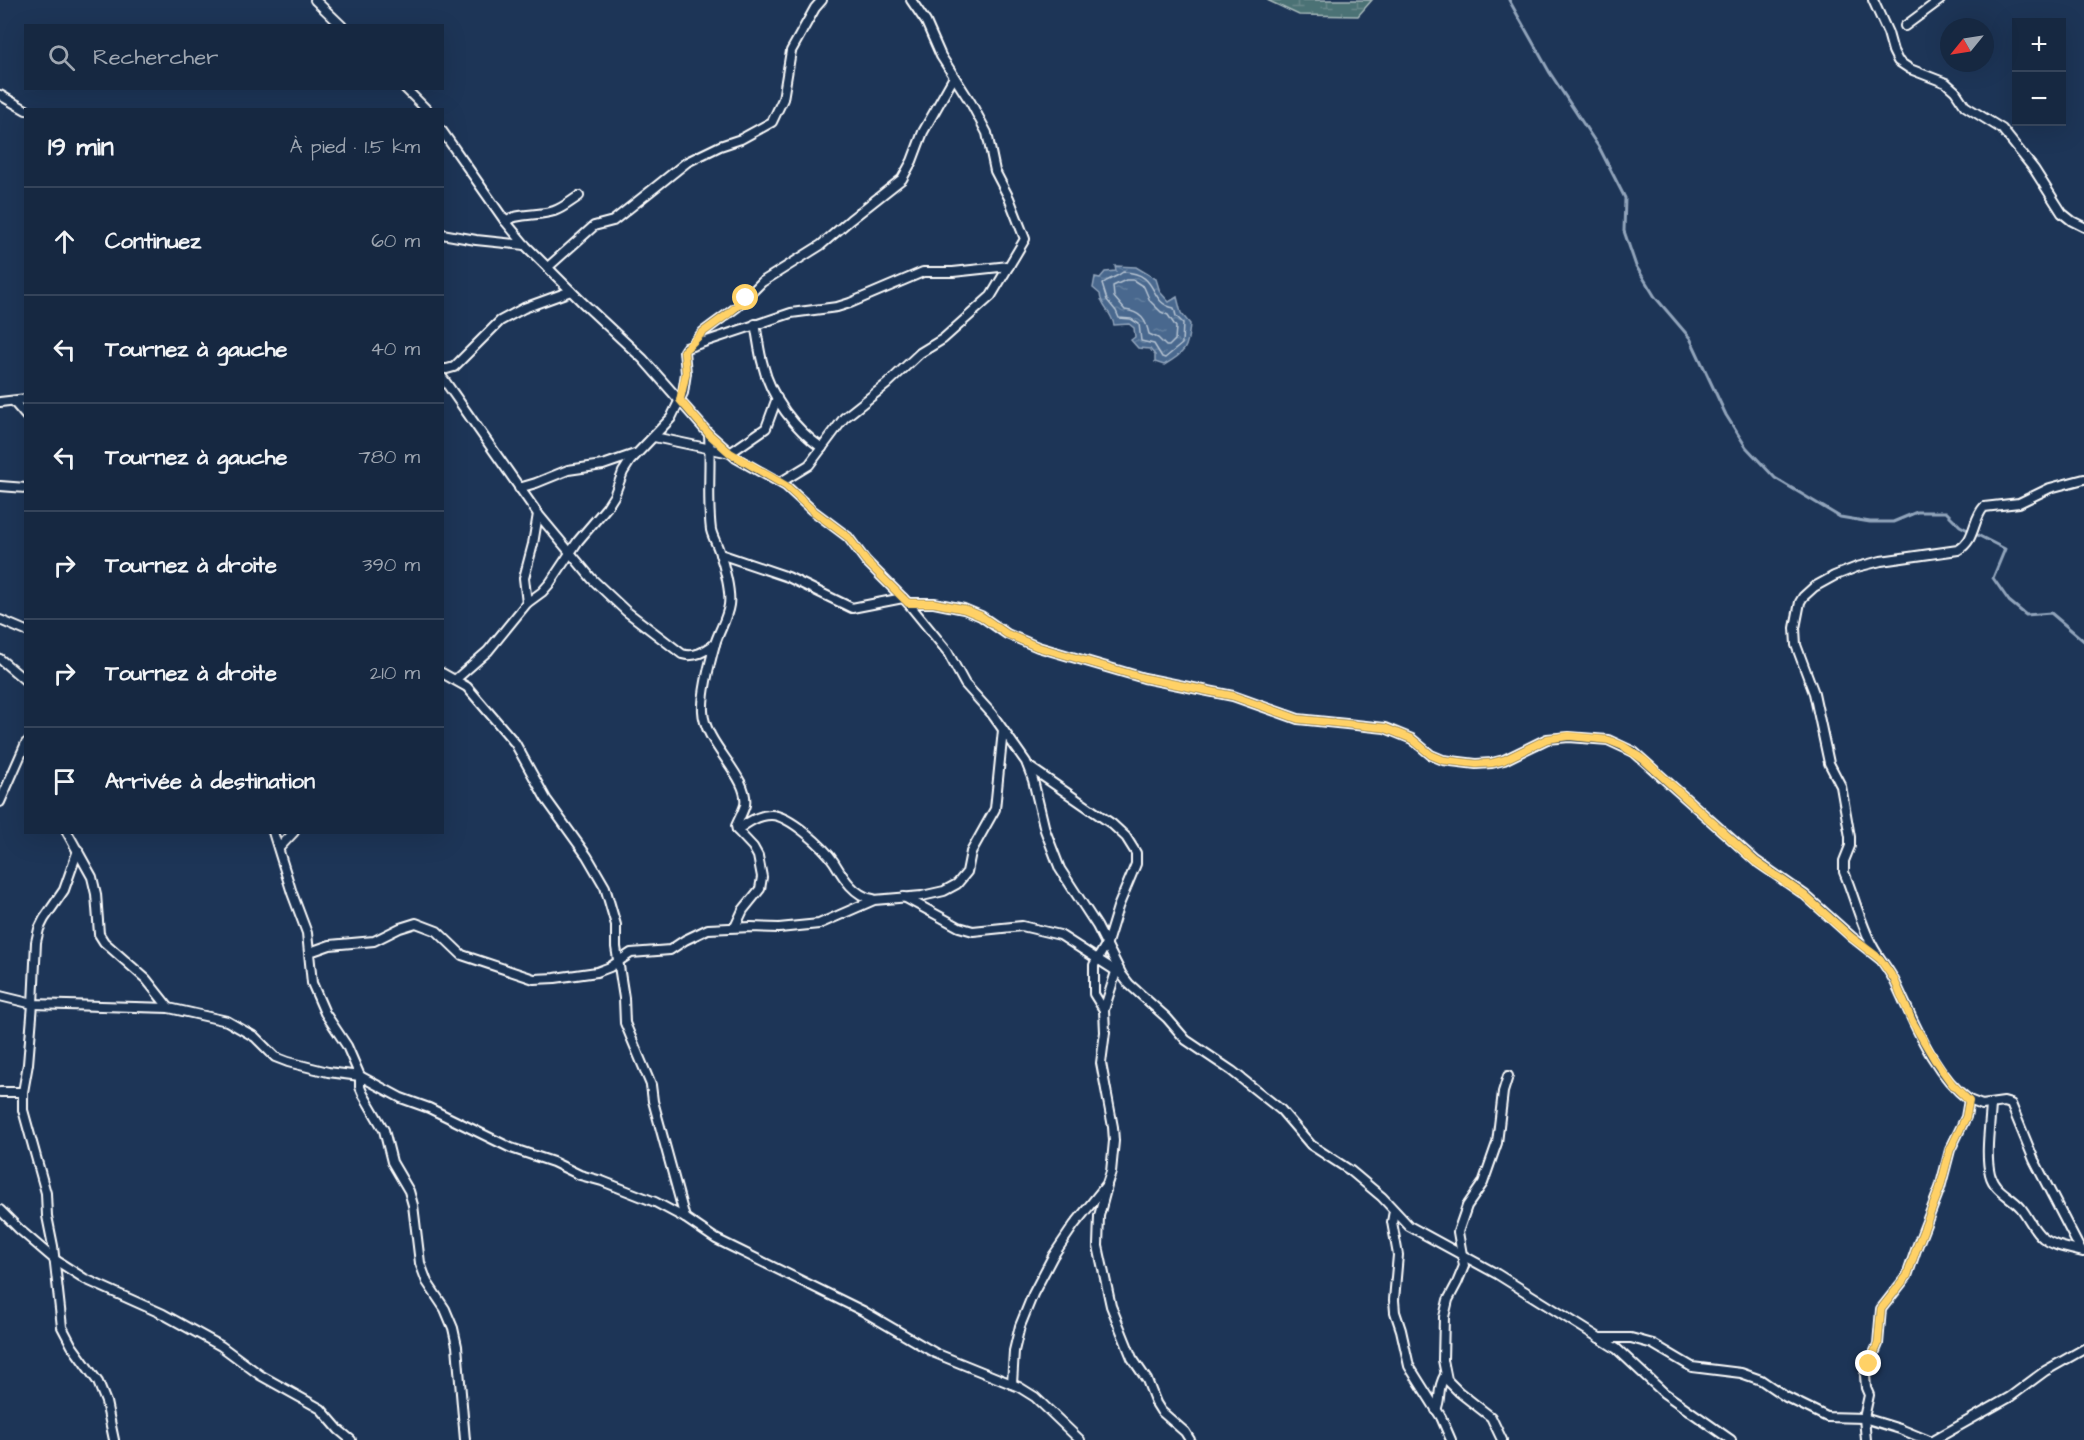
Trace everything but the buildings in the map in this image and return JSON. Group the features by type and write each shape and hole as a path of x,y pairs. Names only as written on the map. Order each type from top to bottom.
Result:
{"street":[{"path":"315,0 340,24"},
{"path":"548,267 594,226 613,221 687,162 741,139 772,122 783,99 791,51 815,8 822,0"},
{"path":"781,482 809,465 844,418 920,353 943,339 991,296 1022,245 1025,235 995,171 987,132 941,56 927,22 911,0"},
{"path":"1872,0 1888,33 1895,57 1910,69 1946,83 1955,91 1965,106 2002,129 2034,170 2062,213 2084,227"},
{"path":"1905,26 1940,0"},
{"path":"456,679 488,651 527,603 550,583 570,553 607,507 614,496 623,471 636,453 670,418 680,400 686,373 684,351 703,332 737,307 762,282 821,245 902,178 908,170 926,126 954,77"},
{"path":"407,90 425,108"},
{"path":"0,95 24,109"},
{"path":"444,134 505,221 525,245 643,359 709,434 730,453 781,482 812,510 848,537 866,561 905,600 952,657 965,684 987,708 1027,765 1054,857 1070,887 1087,909 1107,943 1119,973 1104,1010 1105,1032 1101,1069 1109,1100 1114,1141 1111,1172 1099,1216 1098,1246 1111,1306 1132,1358 1150,1386 1156,1403 1190,1440"},
{"path":"505,221 512,216 524,217 555,211 579,196"},
{"path":"444,234 525,245"},
{"path":"693,344 791,312 837,307 850,303 923,272 953,272 1010,266"},
{"path":"444,369 454,367 492,327 509,315 571,291"},
{"path":"755,324 763,367 777,398 799,429 822,448"},
{"path":"444,380 538,514 592,579 682,654 689,656 696,654 715,644"},
{"path":"654,437 730,453 766,428 777,398"},
{"path":"0,402 24,400"},
{"path":"14,402 24,414"},
{"path":"709,434 708,501 712,534 720,554 729,603 715,644 704,693 703,710 705,724 713,741 743,790 744,806 736,826 758,856 762,877 760,888 742,910 735,927"},
{"path":"519,488 568,470 603,465 636,453"},
{"path":"2082,1252 2034,1160 2014,1108 2007,1102 1982,1105 1969,1101 1952,1084 1912,1021 1894,979 1868,936 1844,872 1844,861 1850,846 1850,837 1841,786 1829,763 1814,693 1796,645 1795,628 1803,597 1814,587 1834,576 1881,561 1958,550 1964,547 1971,537 1979,513 1984,507 2019,503 2050,488 2084,479"},
{"path":"0,486 24,488"},
{"path":"527,603 524,578 534,544 538,514"},
{"path":"720,554 789,577 852,608 905,600 964,609 981,616 1007,634 1038,647 1144,678 1233,696 1298,719 1385,728 1412,739 1431,755 1443,760 1476,764 1492,763 1504,760 1547,739 1569,736 1608,740 1634,752 1755,861 1804,895 1851,937 1880,959"},
{"path":"0,620 24,630"},
{"path":"0,660 24,679"},
{"path":"444,674 456,679 478,697 515,743 546,798 600,876 605,887 615,919 627,1029 651,1085 653,1101 685,1218"},
{"path":"310,952 330,945 374,941 416,923 437,932 462,955 534,980 597,972 610,968 631,953 670,950 708,929 779,928 819,924 874,900 922,896 944,891 957,884 967,872 971,852 995,809 1003,730"},
{"path":"0,802 24,748"},
{"path":"1027,765 1112,824 1135,849 1136,864 1118,907 1107,943 1096,959 1093,974 1094,994 1104,1010"},
{"path":"737,830 761,816 780,817 812,837 829,856 846,881 861,896 874,900"},
{"path":"68,834 92,877 96,894 99,934 104,942 146,979 169,1008"},
{"path":"274,834 307,933 310,952 309,972 312,983 325,1013 346,1046 360,1076 360,1087 384,1130 392,1162 409,1191 413,1205 420,1263 427,1282 445,1309 453,1328 457,1346 465,1440"},
{"path":"279,848 293,834"},
{"path":"78,850 64,891 39,929 36,942 28,1064 23,1092 25,1119 33,1140 46,1193 47,1216 64,1333 98,1382 106,1402 114,1440"},
{"path":"902,897 959,927 973,931 1022,926 1048,931 1071,940 1119,973 1167,1018 1186,1040 1232,1071 1281,1110 1311,1145 1351,1170 1382,1197 1409,1226 1461,1253 1599,1338 1628,1358 1664,1393 1731,1440"},
{"path":"0,996 33,1004 169,1008 227,1021 255,1037 275,1057 328,1072 360,1076 401,1098 429,1108 511,1148 634,1193 685,1218 716,1239 863,1311 935,1353 1011,1384 1035,1397 1080,1440"},
{"path":"1502,1440 1491,1417 1452,1386 1446,1375 1443,1360 1444,1317 1448,1300 1463,1271 1458,1232 1467,1206 1483,1183 1497,1143 1503,1092 1508,1076"},
{"path":"0,1092 23,1092"},
{"path":"1866,1440 1864,1418 1869,1395 1864,1381 1878,1344 1881,1309 1907,1276 1940,1188 1950,1150 1966,1117 1969,1101"},
{"path":"1991,1104 1989,1161 1990,1175 1995,1185 2020,1207 2033,1228 2044,1238 2062,1247 2082,1252"},
{"path":"1011,1384 1014,1351 1020,1326 1033,1294 1063,1240 1107,1184"},
{"path":"0,1210 54,1259 93,1282 163,1314 221,1346 260,1375 321,1409 351,1440"},
{"path":"1394,1211 1392,1222 1398,1255 1394,1307 1407,1349 1409,1366 1423,1385 1450,1440"},
{"path":"1599,1338 1631,1338 1653,1344 1692,1367 1740,1373 1761,1380 1786,1397 1827,1417 1864,1418 1927,1440"},
{"path":"1934,1440 2010,1397 2046,1371 2084,1349"},
{"path":"1436,1410 1439,1401 1438,1389 1446,1375"}],"green space":[{"path":"1267,0 1372,0 1358,16 1299,15"}],"water":[{"path":"1115,266 1136,267 1156,279 1160,292 1169,302 1177,297 1181,313 1190,324 1188,339 1181,353 1164,365 1155,362 1155,355 1150,349 1138,348 1131,340 1135,337 1134,328 1129,324 1114,325 1102,303 1100,294 1093,288 1095,277 1100,278 1105,272 1116,271"}],"waterway":[{"path":"1509,0 1550,73 1600,149 1625,198 1624,231 1636,266 1655,297 1690,338 1726,415 1746,447 1775,478 1840,517 1870,522 1893,522 1917,512 1946,512 1960,526 2005,549 1993,578 2009,601 2026,615 2051,613 2084,641"}],"route":[{"path":"746,298 703,332 684,351 686,373 680,400 709,434 736,458 781,482 826,522 848,537 866,561 908,603 955,606 981,616 1007,634 1038,647 1144,678 1233,696 1298,719 1385,728 1418,742 1431,755 1443,760 1476,764 1492,763 1504,760 1547,739 1569,736 1608,740 1634,752 1644,760 1755,861 1804,895 1851,937 1880,959 1894,979 1912,1021 1935,1060 1952,1084 1969,1101 1966,1117 1950,1150 1940,1188 1907,1276 1881,1309 1878,1344 1869,1364"}]}
